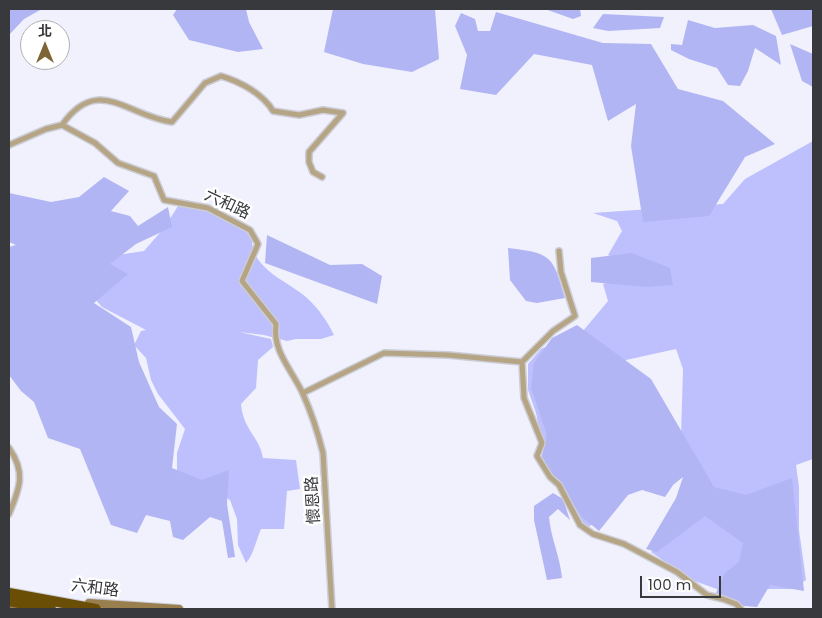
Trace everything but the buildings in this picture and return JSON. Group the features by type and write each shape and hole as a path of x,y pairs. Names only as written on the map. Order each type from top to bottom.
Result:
{"highway":[{"path":"9,593 96,609"},
{"path":"9,601 51,609"}],"main road":[{"name":"六和路","path":"9,588 103,606 179,609"},
{"path":"9,607 18,609"}],"street":[{"path":"9,145 46,129 62,125 69,114 82,104 97,98 172,122 205,83 222,76 252,91 267,102 273,111 299,115 323,110 343,113 309,152 313,172 322,177"},
{"name":"六和路","path":"62,125 95,143 118,162 154,176 164,200 208,208 250,230 258,244 242,281 276,324 274,338 303,393"},
{"path":"558,251 561,272 575,316 553,330 522,362 524,398 542,443 537,456 550,477 559,485 580,525 593,534 624,544 677,572 708,595 736,604 741,609"},
{"path":"303,393 384,354 448,355 522,362"},
{"name":"懷恩路","path":"303,393 316,424 323,453 332,609"},
{"path":"9,448 21,470 18,493 9,514"}],"shaded area":[{"path":"9,9 42,9 20,20 20,23 9,35"},
{"path":"177,9 246,9 249,22 263,49 238,52 189,40 173,15"},
{"path":"333,9 435,9 439,59 412,72 363,64 324,52"},
{"path":"545,9 580,9 581,16 573,19"},
{"path":"771,9 813,9 813,26 782,35"},
{"path":"496,12 603,43 651,44 678,89 723,101 775,144 745,157 709,216 643,222 631,146 636,104 608,121 592,65 534,54 496,95 460,89 467,55 455,26 461,13 475,19 478,31 490,31"},
{"path":"603,14 664,17 660,28 608,31 593,28"},
{"path":"688,20 715,28 753,25 776,36 781,65 755,48 748,71 740,86 728,85 717,68 689,59 671,50 671,44 682,45"},
{"path":"790,44 813,54 813,87 802,81"},
{"path":"813,141 813,459 796,465 799,487 799,530 806,580 793,589 767,589 744,599 692,580 651,552 683,518 701,493 681,436 683,369 676,349 626,360 616,393 599,520 587,528 576,514 546,461 536,413 528,390 528,364 541,349 583,331 608,301 603,284 630,275 626,263 608,255 622,231 617,221 593,213 723,204 745,179"},
{"path":"104,177 129,191 111,211 130,216 138,226 168,207 172,227 136,244 110,264 128,274 94,303 131,327 139,362 159,407 177,424 172,468 202,480 229,470 227,504 235,557 228,558 222,521 210,517 183,540 173,537 170,521 146,515 137,533 111,525 80,449 48,438 34,402 21,391 9,375 9,247 16,245 9,242 9,193 51,202 79,197"},
{"path":"194,204 246,231 252,239 253,249 264,266 307,298 322,315 334,335 321,339 287,341 264,335 239,332 271,339 273,347 258,360 256,388 241,404 242,413 259,444 263,458 296,460 300,489 287,491 284,529 261,529 253,551 246,563 238,545 237,519 230,500 221,494 177,475 177,453 185,429 158,394 151,380 146,358 134,345 141,331 146,330 102,307 88,291 92,259 144,251 164,228 178,206"},
{"path":"267,235 330,265 362,264 382,276 377,304 265,263"},
{"path":"508,248 534,252 543,255 549,260 554,265 565,298 537,303 526,301 510,280"},
{"path":"632,253 670,268 673,285 647,287 591,282 591,258"},
{"path":"577,325 651,379 714,487 746,495 792,478 804,591 770,585 757,607 744,606 716,593 725,573 739,562 743,543 705,516 657,552 646,549 676,498 683,477 673,485 665,497 642,490 628,495 599,531 582,517 541,459 547,435 531,388 534,363 552,338"},
{"path":"553,493 563,499 570,520 558,509 549,517 562,578 547,580 534,520 534,506"}]}
